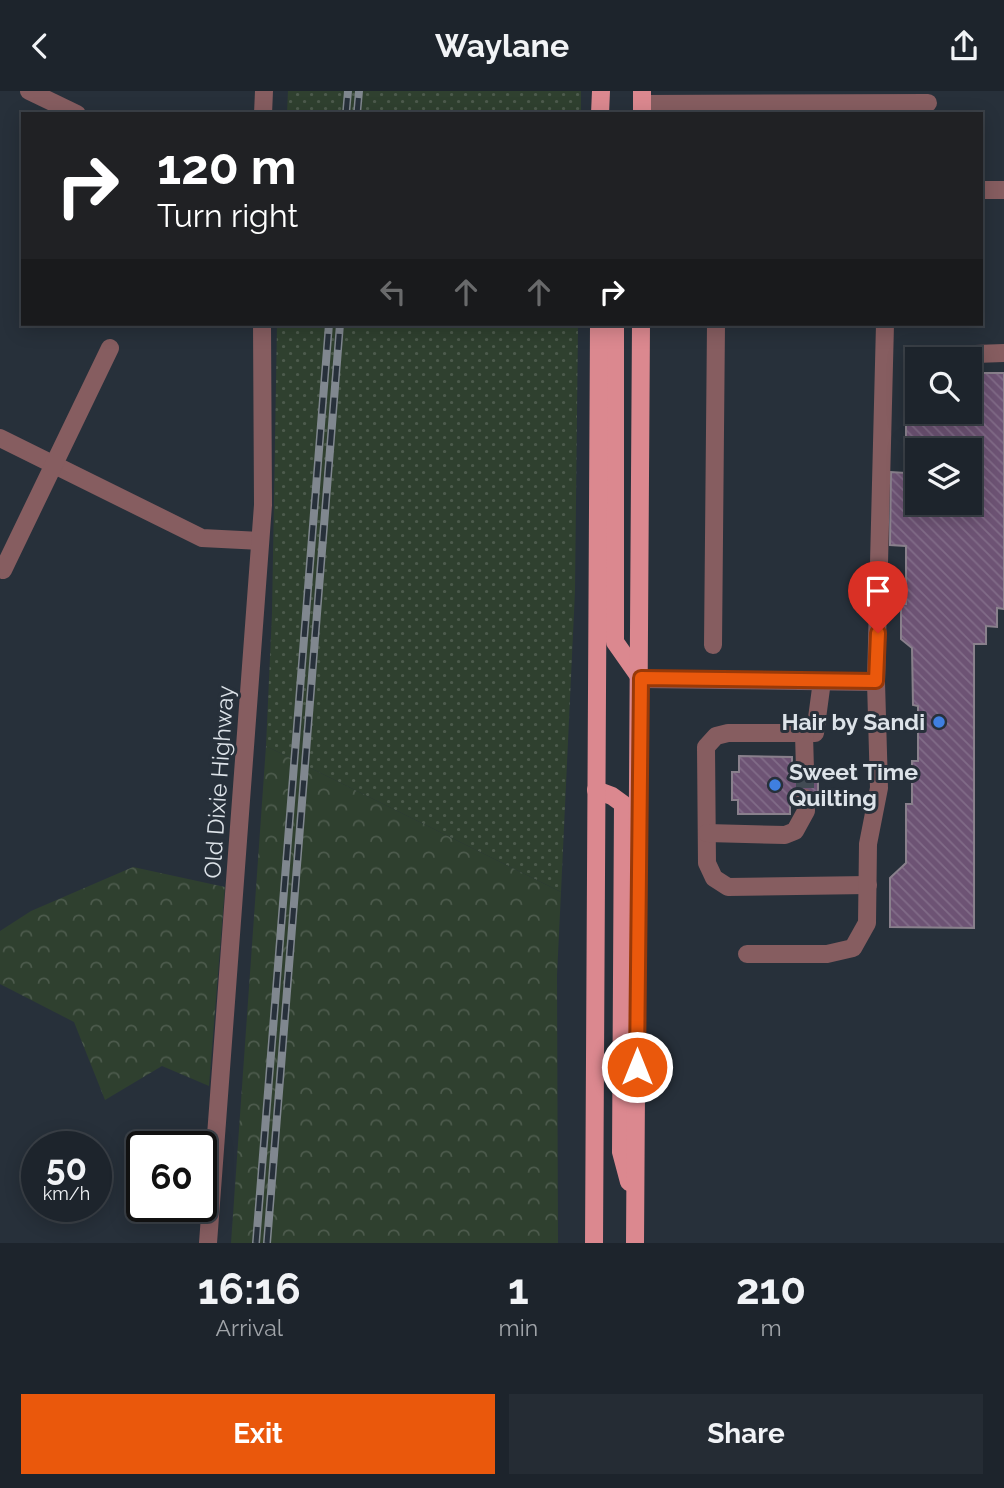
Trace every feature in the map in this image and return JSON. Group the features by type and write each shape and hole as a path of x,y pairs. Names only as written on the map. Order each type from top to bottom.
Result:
{"main road":[{"path":"600,112 601,91"},
{"path":"594,1243 599,326"},
{"path":"615,326 615,642 641,678"},
{"path":"635,1243 641,678 641,326"},
{"path":"596,790 623,804 621,1152 635,1206"}],"street":[{"path":"29,91 73,112"},
{"path":"263,112 264,91"},
{"path":"642,103 707,108 928,103"},
{"path":"983,190 1004,190"},
{"name":"Old Dixie Highway","path":"208,1243 260,541 262,326"},
{"path":"713,645 716,326"},
{"path":"747,954 827,954 853,948 867,923 868,844 879,788 876,681 886,326"},
{"path":"3,570 56,466 110,348"},
{"path":"982,354 1004,353"},
{"path":"0,439 202,538 260,541"},
{"path":"641,678 876,681"},
{"path":"822,681 818,728 815,733 747,732 716,736 706,747 707,863 714,878 728,887 868,885"},
{"path":"804,734 805,770"},
{"path":"707,833 785,835 795,831 806,811 805,798"}],"green space":[{"path":"288,91 581,91 581,112 287,112"},
{"path":"277,326 578,326 575,591 561,892 266,746 272,613"},
{"path":"266,746 561,892 557,975 558,1243 231,1243"},
{"path":"133,867 225,887 209,1086 162,1066 105,1100 74,1022 0,984 0,931 31,911"}],"building":[{"path":"982,373 1004,373 1004,609 997,608 997,627 986,626 986,644 974,644 974,928 890,927 890,878 906,863 906,804 912,804 912,761 918,761 918,706 913,705 912,648 901,639 901,604 906,604 906,546 890,545 891,472 905,473 905,515 982,515 982,438 906,438 906,424 982,424"},
{"name":"Sweet Time Quilting","path":"739,756 792,757 792,771 818,770 818,798 790,798 790,814 738,814 738,800 732,800 732,772 739,772"}],"tunnel":[{"path":"805,770 805,798"}],"railway":[{"path":"346,112 348,91"},
{"path":"357,112 359,91"},
{"path":"256,1243 329,326"},
{"path":"267,1243 340,326"}],"place":[{"name":"Hair by Sandi","path":"939,722"},
{"name":"Sweet Time Quilting","path":"775,785"}],"route":[{"path":"637,1067 641,678 876,681 878,633"}]}
